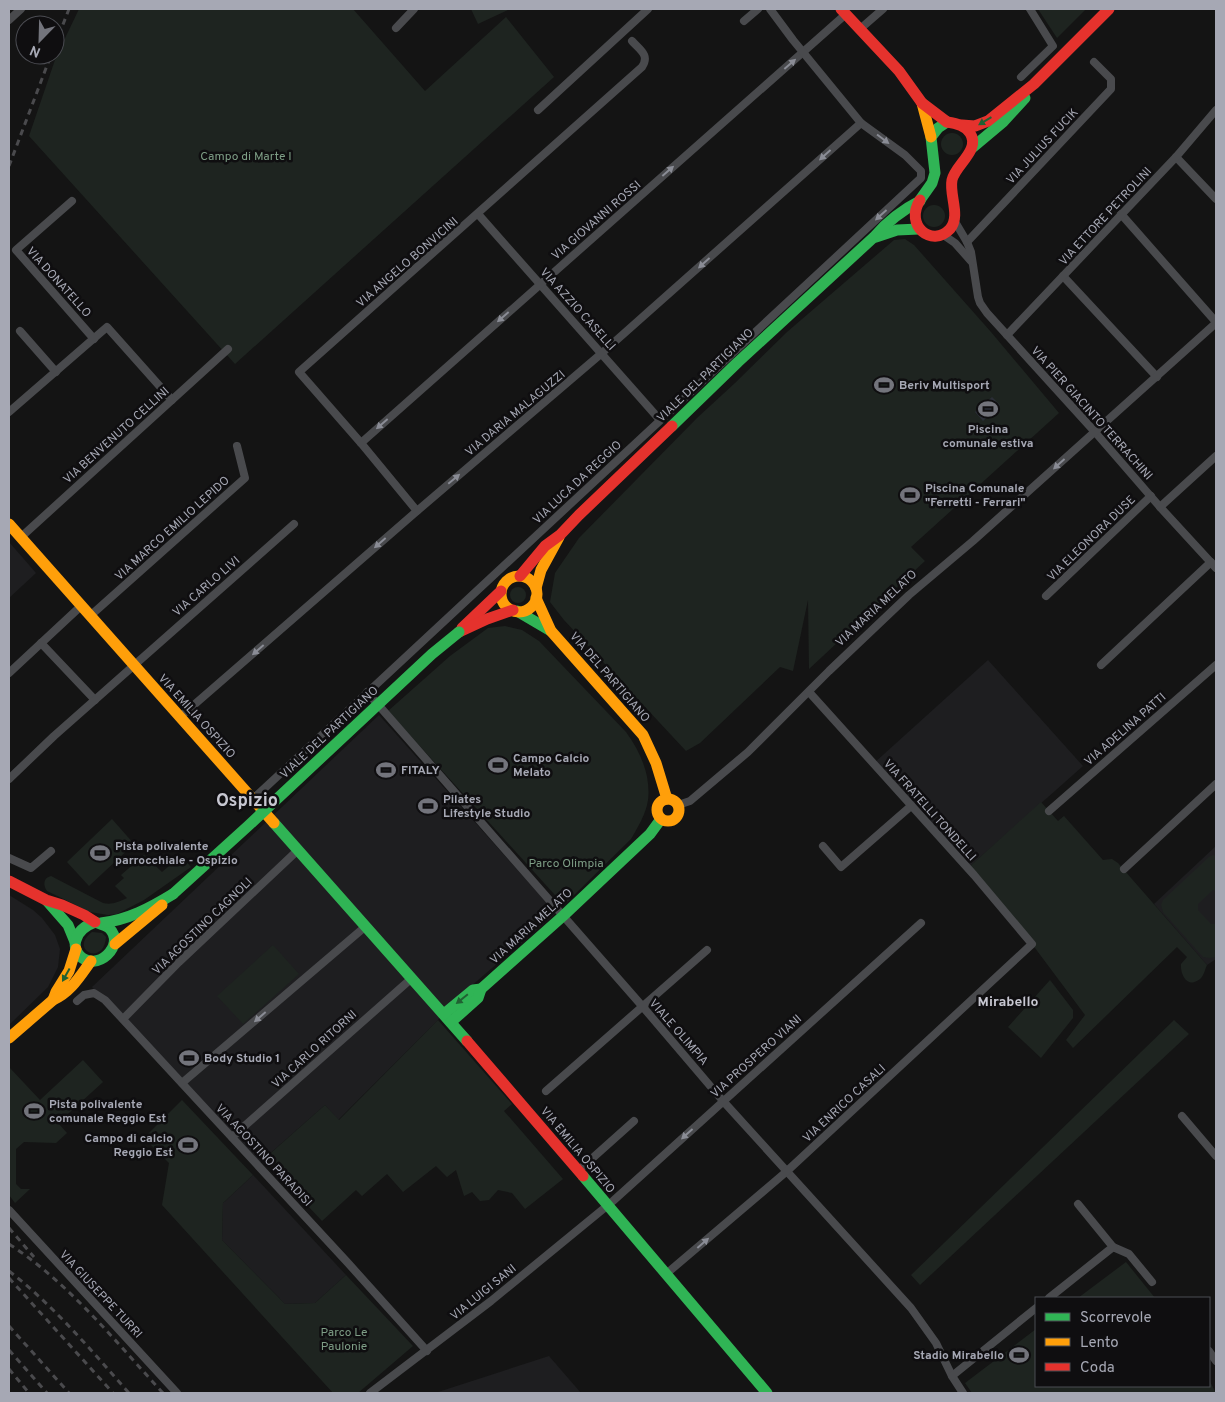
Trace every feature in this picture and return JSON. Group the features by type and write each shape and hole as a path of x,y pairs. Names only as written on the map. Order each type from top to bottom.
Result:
{"main road":[{"path":"931,136 937,127 947,122 973,127 988,121 1034,84 1110,9"},
{"path":"843,12 899,72 922,103 947,122"},
{"path":"972,148 1003,122 1034,84"},
{"name":"VIALE DEL PARTIGIANO","path":"919,229 914,214 920,201 930,189 935,164 931,136 922,103"},
{"path":"942,234 950,230 954,220 955,215 951,194 952,183 957,169 966,159 973,142 968,129 960,124"},
{"name":"VIALE DEL PARTIGIANO","path":"459,632 488,619 515,611 522,611 531,606 541,570 560,536 578,515 717,382 874,237 883,226 920,201"},
{"name":"VIALE DEL PARTIGIANO","path":"874,237 901,228 919,229 929,235 942,234"},
{"name":"VIA EMILIA OSPIZIO","path":"9,524 448,1018 666,1274 763,1392"},
{"name":"VIALE DEL PARTIGIANO","path":"9,1038 53,1000 60,998 66,993 91,961 103,959 108,955 115,944 152,914 269,807 432,654 459,632 473,616 501,591 506,582 515,576 520,576 545,546 560,536"},
{"path":"520,576 530,580 536,593"},
{"path":"501,591 504,603 508,608 515,611"},
{"name":"VIA DEL PARTIGIANO","path":"536,593 550,630"},
{"name":"VIA DEL PARTIGIANO","path":"515,611 550,630 643,736 656,763 667,799"},
{"path":"667,799 673,800 678,805 679,812 675,819 668,821 658,816 656,809 660,802 667,799"},
{"name":"VIA MARIA MELATO","path":"448,1018 473,990 481,989 563,916 650,834 661,819"},
{"path":"9,881 46,900 62,905 110,928 115,938 115,944"},
{"name":"VIALE DEL PARTIGIANO","path":"53,1000 69,971 77,936 84,927 98,922 113,922 128,918 173,894"},
{"path":"46,900 65,920 81,957 91,961"}],"street":[{"path":"9,20 21,9"},
{"path":"396,28 414,9"},
{"path":"538,110 648,9"},
{"path":"744,21 758,9"},
{"path":"770,9 861,123"},
{"path":"860,29 883,9"},
{"path":"1022,77 1053,46 1030,9"},
{"name":"VIA GIOVANNI ROSSI","path":"361,443 803,52 843,12"},
{"name":"VIA ANGELO BONVICINI","path":"417,511 299,372 642,67 645,62 645,55 632,41"},
{"name":"VIA JULIUS FUCIK","path":"967,242 1111,89 1111,79 1094,62"},
{"name":"VIA ETTORE PETROLINI","path":"1007,334 1176,157 1216,110"},
{"name":"VIA LUCA DA REGGIO","path":"253,799 836,256 917,183 921,178 921,171 905,155 861,123"},
{"name":"VIA DARIA MALAGUZZI","path":"180,718 417,511 602,353 861,123"},
{"path":"1176,157 1216,199"},
{"name":"VIA DONATELLO","path":"72,201 16,250 94,339"},
{"name":"VIA AZZIO CASELLI","path":"478,214 660,420"},
{"path":"1121,214 1216,322"},
{"name":"VIA PIER GIACINTO TERRACHINI","path":"954,220 971,252 980,304 986,313 1214,565"},
{"path":"942,234 955,243 972,262"},
{"path":"1063,276 1157,377"},
{"name":"VIA MARIA MELATO","path":"678,805 690,801 748,752 909,595 973,541 1216,322"},
{"path":"9,412 107,328 172,400"},
{"path":"20,331 56,372"},
{"name":"VIA BENVENUTO CELLINI","path":"20,538 228,349"},
{"name":"VIA MARCO EMILIO LEPIDO","path":"90,616 245,478 236,446"},
{"path":"1160,507 1216,456"},
{"name":"VIA ELEONORA DUSE","path":"1046,596 1151,496"},
{"name":"VIA CARLO LIVI","path":"9,779 54,736 294,524"},
{"path":"1101,665 1214,565"},
{"path":"9,673 80,606"},
{"path":"41,643 95,700"},
{"name":"VIA ADELINA PATTI","path":"1049,811 1216,664"},
{"name":"VIALE OLIMPIA","path":"367,692 723,1101 911,1308 936,1343 952,1376 963,1393"},
{"name":"VIA FRATELLI TONDELLI","path":"808,692 974,875 1032,944"},
{"path":"1124,869 1216,784"},
{"path":"823,846 841,867 911,806"},
{"name":"VIA AGOSTINO CAGNOLI","path":"123,1019 179,962 298,850"},
{"path":"9,858 31,868 51,851"},
{"name":"VIA PROSPERO VIANI","path":"607,1205 921,924"},
{"path":"182,1083 366,926"},
{"name":"VIA ENRICO CASALI","path":"666,1274 786,1172 1032,944"},
{"path":"546,1091 707,950"},
{"name":"VIA CARLO RITORNI","path":"232,1138 412,978"},
{"name":"VIA AGOSTINO PARADISI","path":"77,1001 84,994 94,993 105,1000 427,1351"},
{"path":"1182,1116 1216,1156"},
{"path":"578,1171 634,1122"},
{"path":"1078,1204 1112,1247 1129,1254 1152,1282"},
{"name":"VIA LUIGI SANI","path":"370,1393 491,1301 607,1205"},
{"name":"VIA GIUSEPPE TURRI","path":"9,1210 177,1393"},
{"path":"1050,1297 1112,1247"},
{"path":"952,1376 1035,1309"}],"shaded area":[{"name":"Piscina comunale estiva","path":"992,397 1000,405 983,421 975,412"},
{"path":"9,542 36,573 9,598"},
{"path":"988,660 1083,766 968,868 873,764"},
{"path":"379,715 556,913 447,1006 438,1020 338,1120 325,1105 257,1165 92,987"},
{"path":"1216,846 1216,959 1207,965 1154,904"},
{"path":"9,895 42,918 55,935 60,949 58,967 48,987 9,1025"},
{"path":"253,1175 346,1275 315,1303 285,1304 222,1240 223,1203"},
{"path":"549,1356 581,1393 435,1393"}],"green space":[{"name":"Campo di Marte I","path":"79,9 353,9 425,91 506,17 554,77 235,364 29,136 53,65 65,65 65,38"},
{"path":"471,9 510,9 478,24"},
{"path":"1038,9 1086,9 1057,38"},
{"path":"952,133 960,136 963,144 960,152 952,155 944,152 941,144 944,136"},
{"path":"934,205 942,208 945,216 942,224 934,227 926,224 923,216 926,208"},
{"path":"905,239 914,245 991,332 1059,413 911,547 925,561 809,669 808,600 793,671 780,667 700,743 686,751 564,620 550,602 555,573 579,538 697,418 787,332 894,240"},
{"path":"515,587 521,587 526,592 524,601 515,603 510,598 510,592"},
{"name":"Parco Olimpia","path":"505,626 522,630 539,641 626,732 640,755 648,782 647,805 631,839 564,905 388,711 450,656 488,628"},
{"path":"1041,802 1058,821 1064,816 1103,860 1112,859 1118,863 1207,965 1200,979 1196,982 1188,982 1183,976 1181,968 1181,964 1187,957 1177,947 1073,1048 1066,1040 1085,1015 1032,944 968,868"},
{"name":"Pista polivalente parrocchiale - Ospizio","path":"112,819 134,844 89,886 67,862"},
{"path":"144,855 162,872 181,856 191,867 144,900 117,914 108,915 90,912 47,891 45,886 45,880 51,876 103,903 118,902 127,898 115,886 124,878 121,875"},
{"path":"1213,855 1216,856 1216,891 1213,890 1198,904 1198,910 1211,924 1216,924 1216,957 1210,958 1203,957 1163,912 1161,905 1163,900"},
{"path":"92,932 102,933 106,937 104,946 100,951 94,953 85,949 84,945"},
{"path":"273,945 299,974 243,1024 217,996"},
{"path":"1050,980 1073,1010 1073,1018 1041,1058 1008,1027"},
{"path":"438,1020 512,1104 504,1111 563,1179 525,1209 512,1193 498,1190 489,1200 480,1201 472,1192 464,1196 456,1170 447,1177 436,1166 403,1192 387,1174 362,1196 356,1190 322,1221 264,1159 325,1105 339,1120"},
{"path":"1174,1020 1189,1034 920,1285 911,1275"},
{"path":"83,1060 103,1082 58,1123 67,1133 56,1143 24,1142 16,1149 16,1184 21,1189 30,1189 15,1203 9,1195 9,1067 40,1100"},
{"name":"Parco Le Paulonie","path":"182,1100 253,1175 223,1203 222,1240 285,1304 315,1303 346,1275 413,1346 358,1393 333,1393 162,1205 169,1163 144,1138"},
{"path":"1126,1262 1154,1297 1079,1297"},
{"name":"Stadio Mirabello","path":"1035,1330 1035,1387 1210,1387 1210,1382 1216,1393 972,1393 965,1383"}],"railway":[{"path":"65,19 69,9"},
{"path":"9,166 47,65"},
{"path":"9,1228 34,1257"},
{"path":"9,1244 31,1259 71,1294 163,1393"},
{"path":"9,1271 57,1314 129,1393"},
{"path":"9,1278 113,1393"},
{"path":"9,1326 69,1393"},
{"path":"9,1350 47,1393"},
{"path":"9,1369 29,1393"}],"traffic: fast":[{"path":"972,148 1003,122 1025,98"},
{"path":"920,200 932,183 935,173 931,137 938,128 947,122"},
{"path":"672,426 890,221 920,201"},
{"path":"876,237 897,230 919,229"},
{"path":"517,611 551,631"},
{"path":"173,894 432,654 459,632"},
{"path":"451,1022 478,998 481,989 563,916 650,834 661,819"},
{"path":"274,823 467,1041"},
{"path":"101,923 138,913 173,894"},
{"path":"47,901 68,925 75,942"},
{"path":"95,922 109,928 114,935 114,942 112,949 107,955 93,961 86,960 79,955 75,944 81,931 95,922"},
{"path":"444,1014 473,990 481,989"},
{"path":"583,1176 767,1393"}],"traffic: slow":[{"path":"922,103 931,137"},
{"path":"9,524 274,823"},
{"path":"536,588 541,570 559,537"},
{"path":"519,576 532,581 537,594 532,607 519,612 506,607 501,594 506,581 519,576"},
{"path":"536,598 551,631 643,735 656,763 667,799"},
{"path":"668,799 676,802 679,810 676,818 668,821 660,818 657,810 660,802 668,799"},
{"path":"115,944 162,905"},
{"path":"53,1000 69,971 76,949"},
{"path":"9,1038 53,1000 65,993 91,961"}],"traffic: jam":[{"path":"841,9 899,71 922,103 947,122"},
{"path":"962,125 975,126 988,121 1034,84 1109,9"},
{"path":"920,200 915,218 922,231 928,235 935,236 943,234 950,229 955,218 952,180 970,151 973,139 963,126 947,122"},
{"path":"520,576 545,546 560,535 672,426"},
{"path":"462,628 501,591"},
{"path":"459,632 513,610"},
{"path":"9,881 46,900 84,915 95,922"},
{"path":"467,1041 583,1176"}],"place":[{"name":"Beriv Multisport","path":"884,385"},
{"name":"Piscina comunale estiva","path":"988,409"},
{"name":"Piscina Comunale \"Ferretti - Ferrari\"","path":"910,495"},
{"name":"Campo Calcio Melato","path":"498,765"},
{"name":"FITALY","path":"386,770"},
{"name":"Pilates Lifestyle Studio","path":"428,806"},
{"name":"Pista polivalente parrocchiale - Ospizio","path":"100,853"},
{"name":"Body Studio 1","path":"189,1058"},
{"name":"Pista polivalente comunale Reggio Est","path":"34,1111"},
{"name":"Campo di calcio Reggio Est","path":"188,1145"},
{"name":"Stadio Mirabello","path":"1019,1355"}],"district":[{"name":"Ospizio","path":"247,800"},
{"name":"Mirabello","path":"1008,1001"}]}
